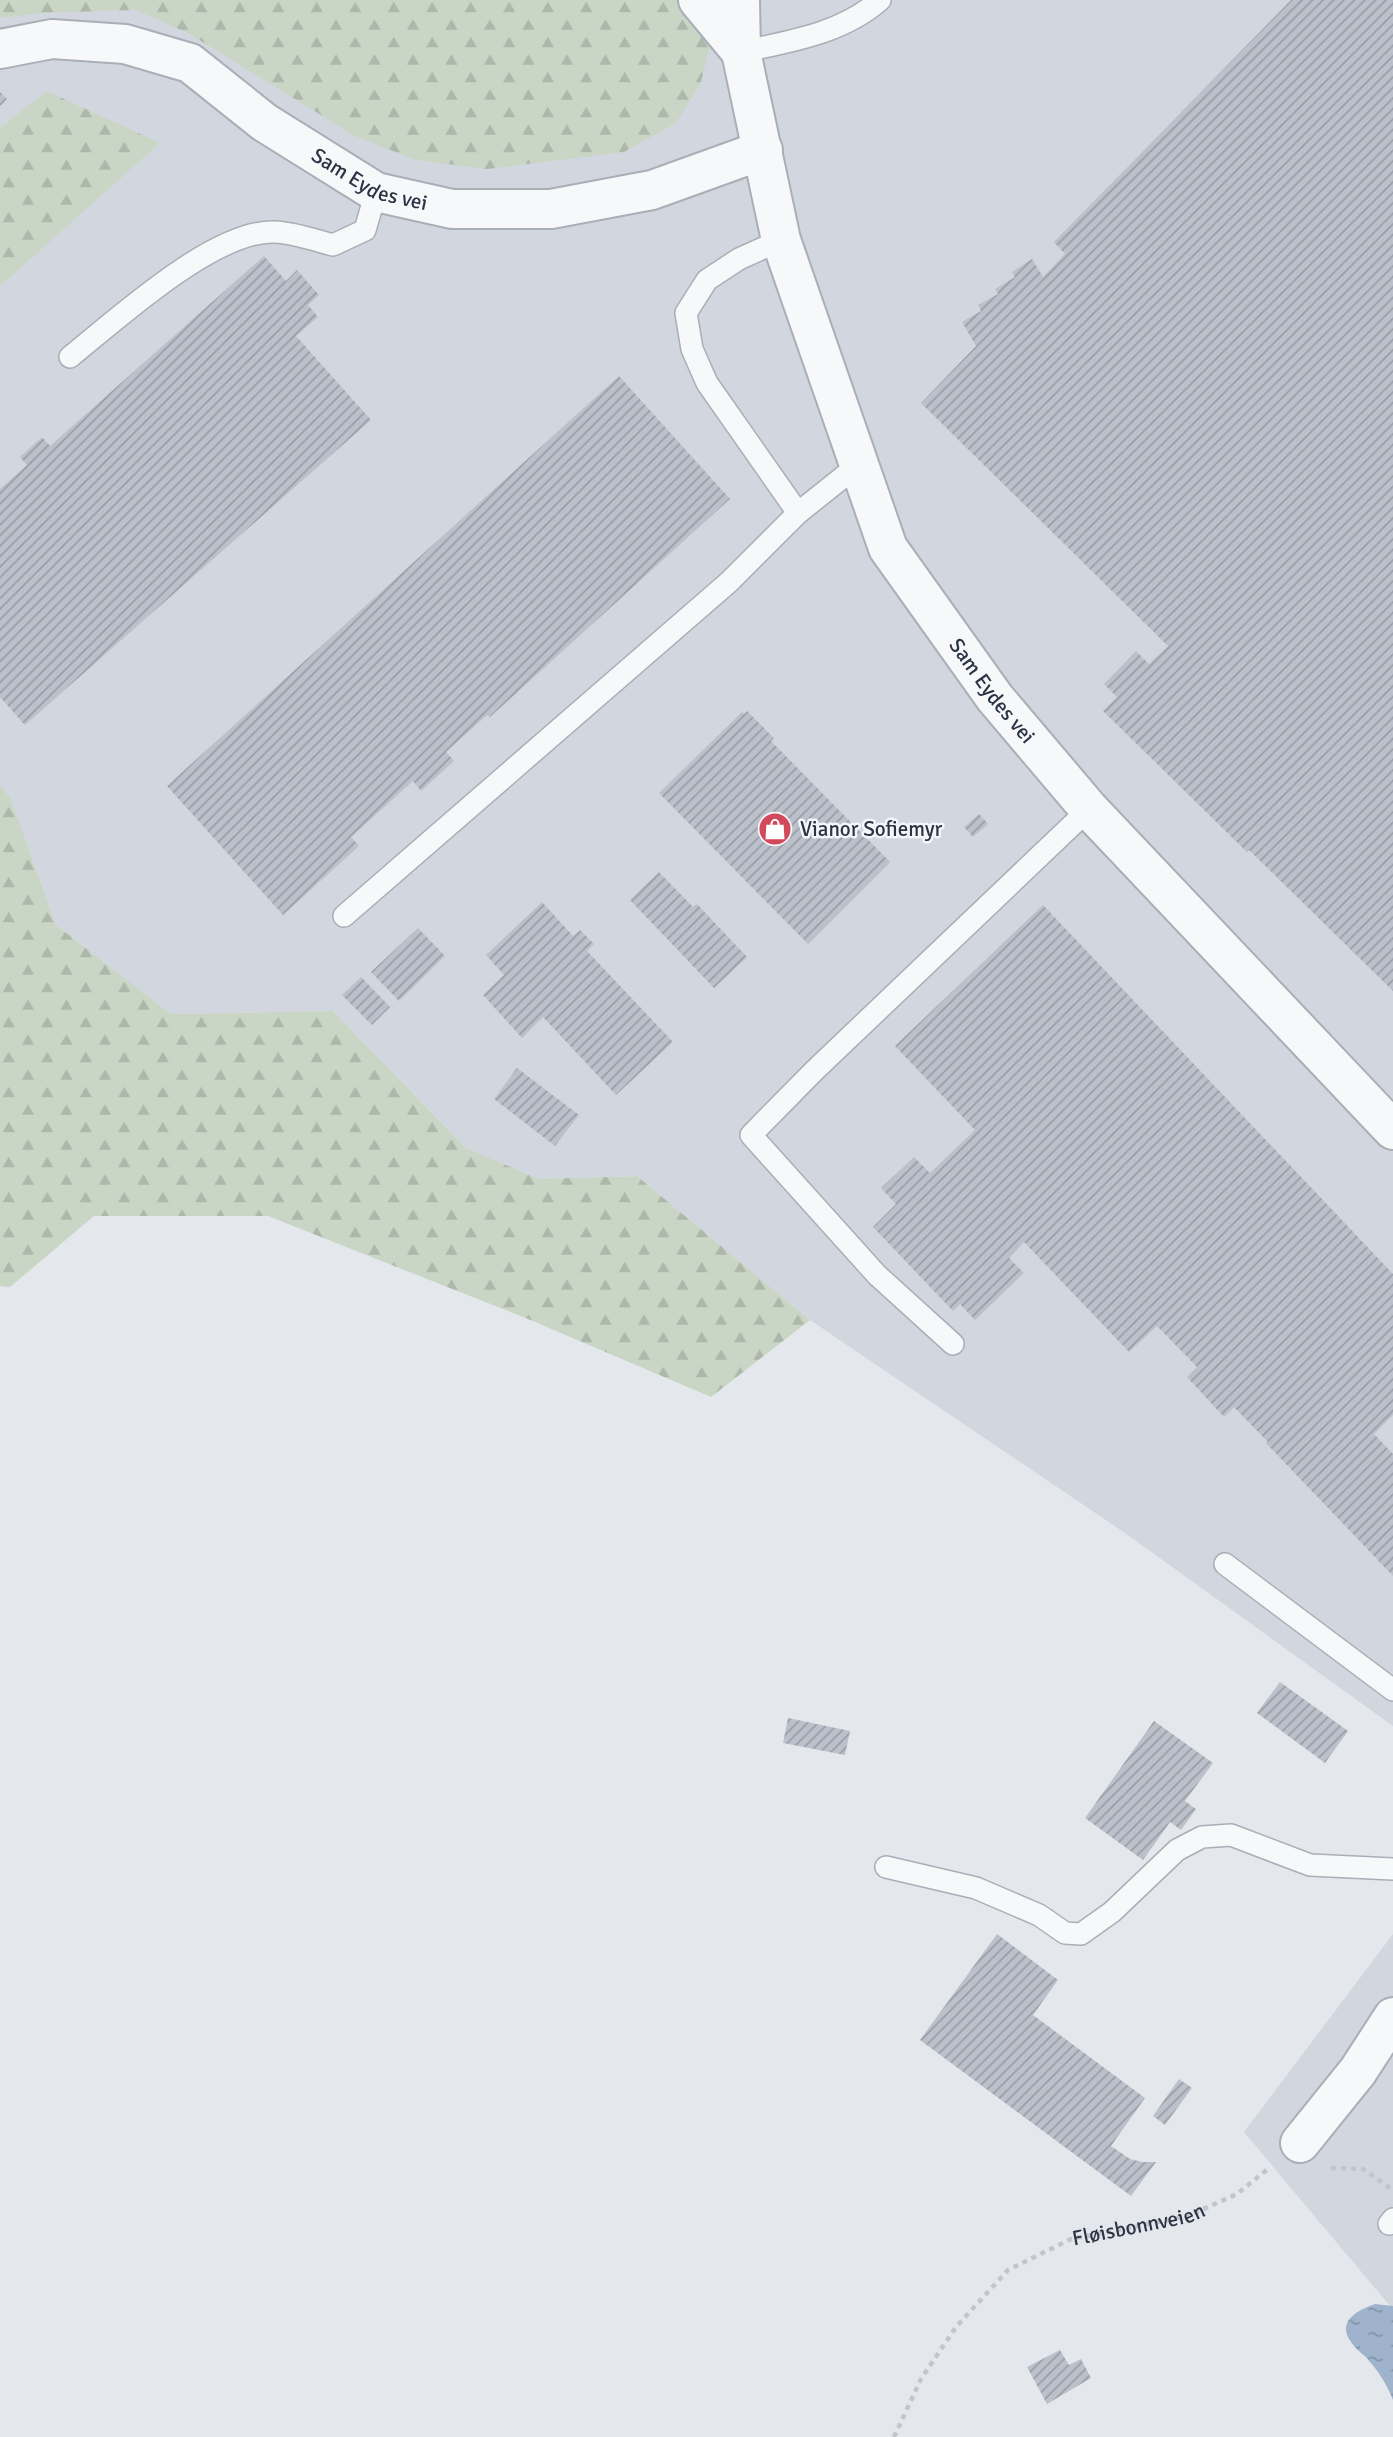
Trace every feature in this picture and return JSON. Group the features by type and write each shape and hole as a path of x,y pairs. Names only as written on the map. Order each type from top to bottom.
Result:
{"street":[{"name":"Sam Eydes vei","path":"698,0 741,52"},
{"name":"Sam Eydes vei","path":"740,0 741,52 780,240 857,466 888,548 995,698 1088,809 1393,1130"},
{"name":"Sam Eydes vei","path":"0,49 52,38 125,44 190,63 264,122 376,192 452,209 551,209 652,190 762,150"},
{"path":"1313,2155 1358,2071 1393,2017"}],"lane":[{"path":"741,52 821,34 867,11 880,0"},
{"path":"70,357 154,290 203,256 242,237 273,231 333,246 365,230 376,192"},
{"path":"780,240 739,259 706,280 687,313 692,349 707,383 798,513"},
{"path":"344,916 729,582 798,513 857,466"},
{"path":"953,1345 877,1275 751,1135 854,1032 1088,809"},
{"path":"1225,1564 1393,1690"},
{"path":"886,1867 976,1888 1039,1915 1065,1933 1081,1934 1112,1912 1177,1850 1202,1837 1231,1835 1310,1864 1393,1869"}],"path":[{"path":"1313,2155 1363,2169 1393,2190"},
{"name":"Fløisbonnveien","path":"894,2437 921,2379 956,2327 1008,2270 1071,2239 1188,2216 1313,2155"}],"shaded area":[{"path":"0,0 1393,0 1393,1726 1125,1533 810,1320 637,1176 539,1179 466,1148 333,1011 171,1014 56,925 10,797 0,785 0,284 48,91 0,128"},
{"path":"1393,1934 1393,2306 1390,2306 1244,2132"}],"green space":[{"path":"0,0 697,0 711,41 701,82 676,123 624,152 487,169 416,160 355,136 188,33 136,10 41,13 0,18"},
{"path":"47,91 160,143 0,286 0,128"},
{"path":"0,785 10,797 56,925 171,1014 333,1011 466,1148 539,1179 637,1176 810,1320 711,1397 528,1319 268,1216 94,1216 10,1287 0,1286"}],"water":[{"path":"1375,2304 1393,2306 1393,2400 1377,2371 1347,2335 1346,2328 1351,2317"}],"building":[{"path":"1291,0 1393,0 1393,991 1103,711 1117,697 1104,684 1136,651 1149,664 1168,646 921,403 976,346 962,322 981,311 978,305 998,294 995,289 1015,277 1012,272 1032,259 1043,277 1065,254 1054,242"},
{"path":"0,92 7,99 0,106"},
{"path":"264,256 286,281 297,270 319,295 308,305 318,317 296,336 371,420 25,725 0,697 0,489 27,465 20,457 42,437 50,446"},
{"path":"619,376 730,499 490,717 487,715 446,752 454,761 421,791 413,781 351,837 359,846 283,915 167,786"},
{"path":"747,711 774,738 771,741 890,862 808,944 659,793 742,712 744,714"},
{"path":"979,814 988,824 973,837 964,827"},
{"path":"659,872 693,907 697,904 747,957 714,988 630,900"},
{"path":"542,902 573,936 580,930 594,944 587,951 673,1042 616,1095 543,1017 522,1038 483,995 504,975 486,955"},
{"path":"1043,905 1393,1274 1393,1415 1374,1434 1393,1454 1393,1576 1234,1407 1224,1417 1187,1377 1197,1367 1157,1326 1129,1352 1024,1242 1009,1258 1024,1273 975,1320 960,1304 953,1311 873,1227 896,1204 881,1188 914,1157 930,1173 975,1130 895,1046"},
{"path":"418,928 445,956 399,1001 371,972"},
{"path":"361,977 390,1007 372,1025 342,995"},
{"path":"517,1068 579,1115 555,1146 494,1099"},
{"path":"1280,1682 1348,1731 1325,1763 1257,1713"},
{"path":"788,1718 850,1731 845,1755 783,1743"},
{"path":"1154,1721 1213,1763 1185,1801 1196,1809 1181,1830 1170,1822 1143,1860 1085,1818"},
{"path":"997,1934 1058,1980 1033,2015 1145,2098 1111,2146 1130,2159 1156,2162 1131,2196 920,2040"},
{"path":"1179,2079 1192,2088 1165,2125 1153,2116"},
{"path":"1060,2350 1069,2365 1081,2359 1091,2378 1047,2404 1027,2367"}],"place":[{"name":"Vianor Sofiemyr","path":"775,829"}]}
